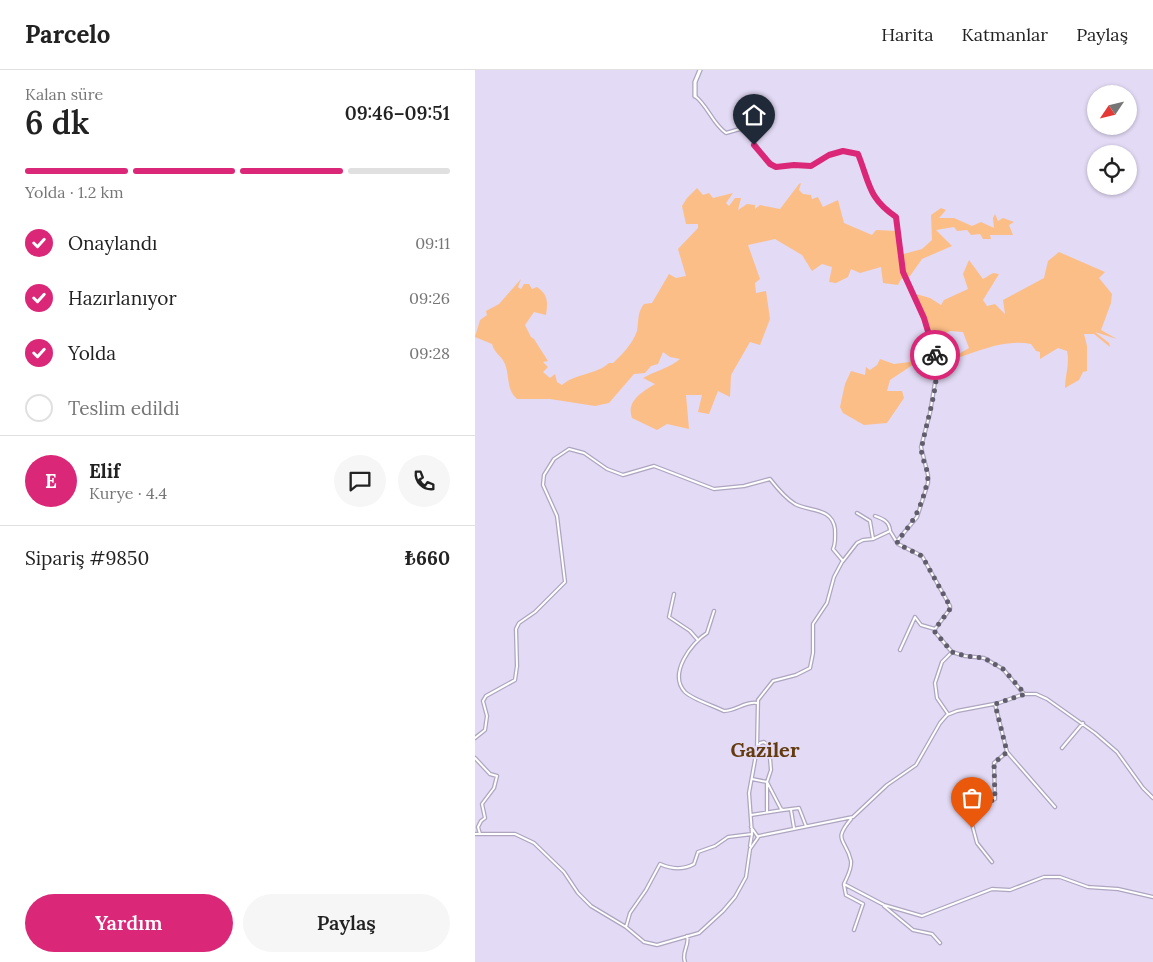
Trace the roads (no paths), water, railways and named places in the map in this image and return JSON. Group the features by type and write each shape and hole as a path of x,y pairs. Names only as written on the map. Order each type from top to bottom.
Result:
{"street":[{"path":"700,70 695,82 695,96 702,102 720,128 726,133 740,129 745,132 763,157 776,167 811,166 829,155 843,151 858,154 873,196 883,208 896,217 903,272 924,318 938,364 931,413 921,447 928,475 928,483 917,516 897,541"},
{"path":"475,738 485,730 487,716 483,701 486,696 515,680 517,666 516,629 519,624 535,612 565,582 557,516 543,485 543,475 554,459 569,449 584,453 607,469 623,475 654,466 714,489 744,486 769,479 785,497 795,504 807,510 815,509 830,517 834,523 835,532 833,549 843,561"},
{"path":"857,513 870,521 873,538"},
{"path":"875,516 889,524 890,531 898,544 922,556 950,606 950,609 935,629"},
{"path":"475,834 515,834 534,843 564,872 578,893 591,906 626,927 644,942 657,945 705,929 735,897 745,877 752,834 749,793 757,749 757,703 766,688 773,681 796,676 810,668 813,654 813,624 827,603 834,577 843,561 857,543 890,531"},
{"path":"674,594 669,616 690,631 697,639"},
{"path":"714,611 707,633 697,639 679,669 681,686 686,693 724,711 731,711 747,704 757,703"},
{"path":"900,650 915,617 921,625 935,629"},
{"path":"935,629 935,632 952,652 965,656 984,658 1003,669 1025,694"},
{"path":"949,714 937,698 934,687 941,665 952,652"},
{"path":"854,930 863,905 861,902 846,895 844,884 851,862 841,837 841,831 853,817 887,786 915,765 940,723 949,714 995,704 1025,694 1036,694 1047,699 1083,723 1117,752 1143,788 1153,798"},
{"path":"995,704 1007,752 1055,807"},
{"path":"1062,748 1083,723"},
{"path":"757,749 760,743 764,742 769,746 771,770 767,782 767,811"},
{"path":"992,862 977,843 969,813 971,810 995,799 994,763 1007,752"},
{"path":"475,758 489,774 497,776 494,788 483,804 485,818 478,827 480,834"},
{"path":"751,779 767,782 783,810"},
{"path":"751,814 799,808 806,826"},
{"path":"791,810 794,828"},
{"path":"750,848 758,837 769,833 853,817"},
{"path":"751,827 758,837"},
{"path":"626,927 630,913 646,890 660,864 671,869 689,867 694,864 697,852 715,846 727,837 752,834"},
{"path":"844,884 884,905 922,916 992,889 1010,890 1044,878 1060,877 1088,887 1119,889 1153,897"},
{"path":"884,905 915,931 932,934 940,943"},
{"path":"685,962 683,955 688,942 687,936"}],"district":[{"name":"Gaziler","path":"765,749"}]}
